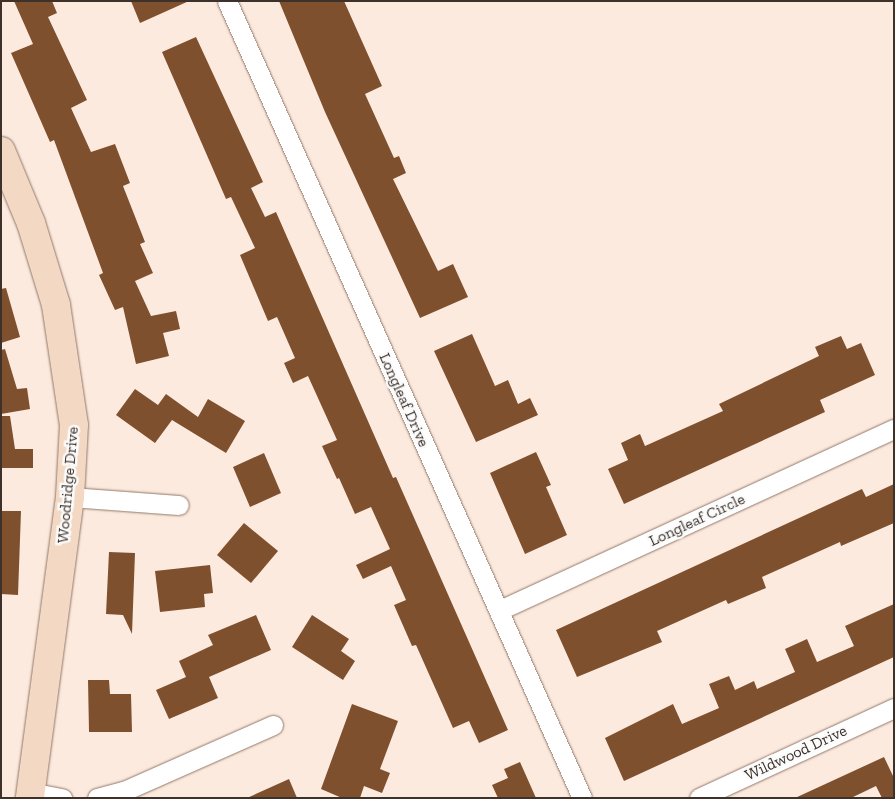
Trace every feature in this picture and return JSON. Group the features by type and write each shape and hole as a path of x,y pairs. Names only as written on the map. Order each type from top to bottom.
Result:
{"street":[{"name":"Longleaf Drive","path":"227,1 500,610 582,798"},
{"name":"Woodridge Drive","path":"1,151 31,223 56,305 74,425 70,497 30,795"},
{"name":"Longleaf Circle","path":"500,610 894,429"},
{"path":"70,497 179,505"},
{"name":"Wildwood Drive","path":"699,798 894,708"},
{"path":"97,798 124,791 273,725"},
{"path":"30,795 62,798"}],"building":[{"path":"14,1 52,1 57,13 48,17 87,100 71,108 91,152 115,144 130,183 123,186 145,242 140,244 153,273 135,281 151,316 176,311 180,329 163,333 169,356 136,364 123,307 115,310 99,275 103,273 54,140 50,142 11,53 33,44"},
{"path":"131,1 189,1 140,23"},
{"path":"279,1 344,1 382,86 365,94 394,158 399,156 406,173 393,179 438,271 453,264 468,297 420,318 325,112"},
{"path":"196,37 263,182 251,188 265,217 276,212 393,478 396,477 508,730 479,743 469,721 453,728 416,645 412,646 394,605 406,600 391,566 363,579 356,565 390,549 371,507 355,514 339,478 337,479 322,446 337,440 308,376 293,383 284,363 295,358 277,317 268,321 240,255 255,248 231,197 226,199 162,52"},
{"path":"6,288 20,337 1,343 1,289"},
{"path":"472,334 495,386 508,380 518,404 530,398 538,415 476,442 434,351"},
{"path":"841,336 847,349 861,343 875,375 820,400 825,412 624,504 608,469 628,460 621,443 640,434 645,446 723,411 719,404 819,356 815,347"},
{"path":"5,349 17,389 27,388 30,409 1,414 1,350"},
{"path":"135,389 158,405 166,394 198,417 208,399 245,421 226,453 172,420 155,443 116,415"},
{"path":"1,416 10,416 15,449 33,449 33,468 1,468"},
{"path":"536,452 551,485 546,487 567,535 525,554 490,473"},
{"path":"264,453 281,493 250,507 233,467"},
{"path":"894,484 894,523 841,546 840,542 762,577 766,588 728,604 726,600 657,631 662,642 577,677 556,630 862,489 866,497"},
{"path":"1,511 21,511 18,595 1,594"},
{"path":"244,523 278,551 251,583 217,555"},
{"path":"109,552 135,553 132,634 123,615 106,614"},
{"path":"210,565 213,593 204,594 205,607 160,612 155,571"},
{"path":"894,604 894,657 624,781 605,738 673,704 682,724 719,708 709,684 729,676 735,690 754,681 757,689 795,672 785,649 807,639 817,662 854,646 845,626"},
{"path":"256,615 271,650 209,677 218,698 169,719 156,690 186,677 179,661 213,645 208,635"},
{"path":"312,615 349,639 341,651 355,661 343,680 292,647"},
{"path":"88,680 109,680 110,694 131,694 132,732 89,732"},
{"path":"352,704 398,721 380,769 390,773 382,793 364,786 360,798 342,798 321,789"},
{"path":"884,757 894,778 894,798 882,798 876,786 851,798 795,798"},
{"path":"520,762 536,798 498,798 492,785 508,778 504,769"},
{"path":"289,779 297,798 247,798"}]}
